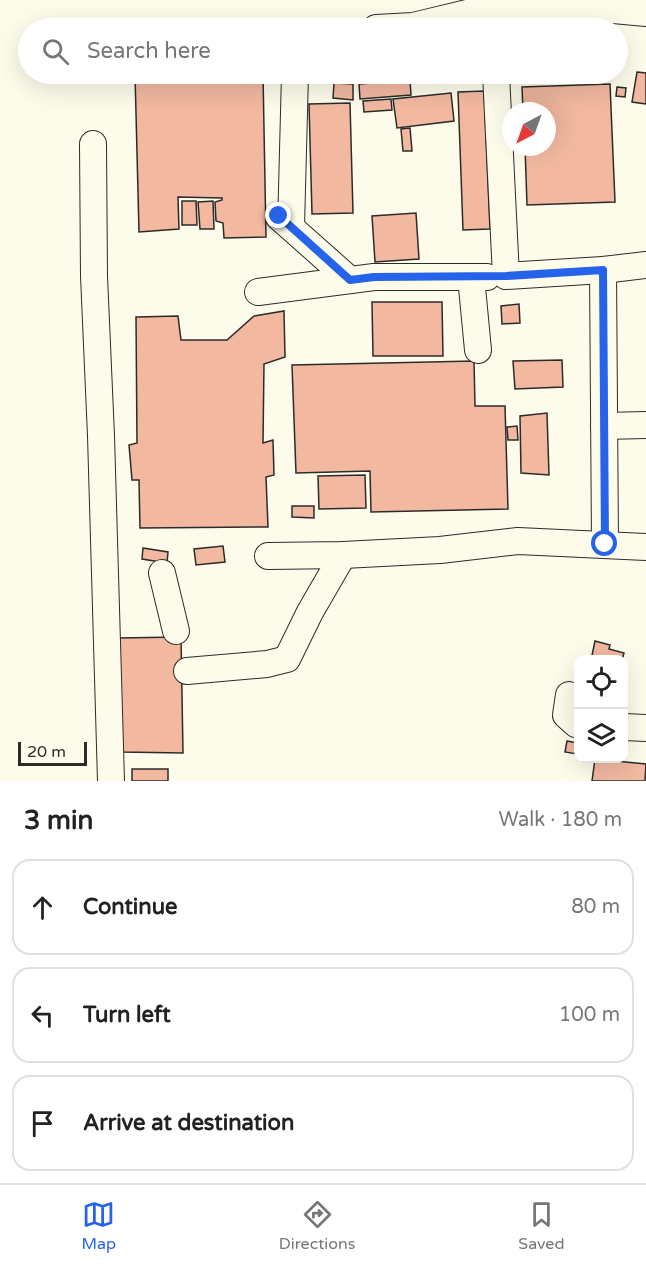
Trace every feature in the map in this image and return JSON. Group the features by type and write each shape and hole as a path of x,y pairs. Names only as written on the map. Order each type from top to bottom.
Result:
{"street":[{"path":"493,18 581,7 646,13"},
{"path":"294,84 285,222 350,280"},
{"path":"496,84 506,276"},
{"path":"93,144 94,276 111,781"},
{"path":"258,292 374,277 506,276 646,265"},
{"path":"603,270 605,544"},
{"path":"471,277 478,350"},
{"path":"604,426 646,425"},
{"path":"268,556 440,550 518,541 646,547"},
{"path":"187,671 267,664 287,659 310,612 343,555"},
{"path":"162,573 176,632"},
{"path":"569,695 566,715 574,722"},
{"path":"628,727 646,728"}],"building":[{"path":"502,12 517,13 517,18 502,18"},
{"path":"524,15 543,15 543,18 524,18"},
{"path":"637,72 646,73 646,104 632,102"},
{"path":"135,84 263,84 266,237 224,238 223,223 216,221 215,202 222,198 178,197 179,229 139,232"},
{"path":"334,84 353,84 353,100 333,98"},
{"path":"359,84 410,84 411,95 360,99"},
{"path":"610,84 615,202 527,205 525,156 556,156 556,102 523,102 522,87"},
{"path":"617,87 626,88 625,97 616,96"},
{"path":"484,91 490,229 463,230 458,92"},
{"path":"451,93 454,121 397,128 393,99"},
{"path":"391,99 392,110 364,112 363,101"},
{"path":"350,103 353,213 312,214 309,104"},
{"path":"410,128 412,151 403,151 401,129"},
{"path":"182,201 196,201 197,225 182,225"},
{"path":"213,201 214,229 200,229 198,202"},
{"path":"416,213 419,259 375,262 372,216"},
{"path":"372,302 442,302 443,356 373,356"},
{"path":"519,304 520,323 502,324 501,306"},
{"path":"284,311 285,357 264,364 263,443 273,440 274,475 266,477 268,527 140,528 139,480 132,480 129,445 137,443 136,317 178,316 181,340 227,340 254,316"},
{"path":"562,360 563,387 515,389 513,361"},
{"path":"474,361 475,406 505,406 508,509 371,512 370,471 296,473 292,365"},
{"path":"547,413 549,475 521,473 520,416"},
{"path":"517,426 518,440 508,440 507,427"},
{"path":"365,475 366,508 319,509 318,476"},
{"path":"292,506 314,506 314,518 292,517"},
{"path":"223,546 225,562 196,565 194,549"},
{"path":"143,548 168,552 167,563 142,559"},
{"path":"181,637 183,753 121,752 117,638"},
{"path":"595,641 610,645 609,649 624,653 623,655 592,655"},
{"path":"567,741 574,742 574,754 565,752"},
{"path":"594,763 646,764 645,781 592,781"},
{"path":"132,769 168,769 168,781 132,781"}],"route":[{"path":"279,216 350,280 374,277 506,276 603,270 605,544"}]}
